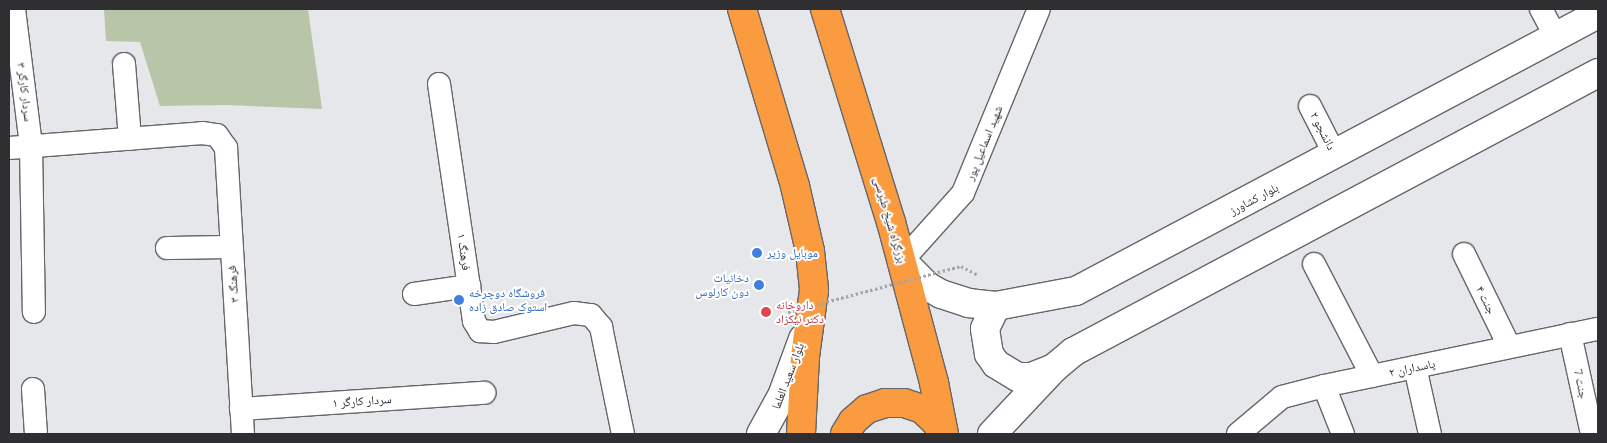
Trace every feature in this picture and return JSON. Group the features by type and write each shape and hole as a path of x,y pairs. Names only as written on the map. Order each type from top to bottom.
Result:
{"highway":[{"path":"742,9 805,221 814,290 799,314 801,434"},
{"name":"بزرگراه شیخ طبرسی","path":"825,9 902,261 943,434"},
{"path":"844,434 853,421 867,409 885,403 904,403 922,409 936,422 943,434"}],"main road":[{"name":"بلوار کشاورز","path":"902,261 941,294 968,304 996,306 1062,296 1087,287 1598,14"},
{"path":"992,434 1054,368 1073,352 1598,73"},
{"path":"996,306 989,316 985,335 989,354 996,364 1018,377 1031,377 1054,368"},
{"name":"بلوار سعید العلما","path":"761,434 782,396 799,314"}],"street":[{"name":"سردار کارگر ۳","path":"14,9 32,146 34,312"},
{"name":"شهید اسماعیل پور","path":"902,261 963,193 1040,9"},
{"path":"1540,9 1556,36"},
{"path":"9,148 130,138 124,64"},
{"name":"فرهنگ ۱","path":"439,84 474,321 480,331 494,332 574,313 592,315 601,326 623,434"},
{"name":"دانشجو ۲","path":"1310,106 1335,155"},
{"name":"فرهنگ ۳","path":"130,138 202,133 217,135 226,148 230,247 243,434"},
{"path":"167,248 230,247"},
{"name":"جنت ۴","path":"1464,254 1509,346"},
{"path":"1314,264 1372,376"},
{"path":"414,294 469,286"},
{"name":"پاسداران ۲","path":"1238,434 1282,397 1324,386 1509,346 1598,329"},
{"name":"جنت 7","path":"1570,334 1592,434"},
{"path":"1415,367 1430,434"},
{"path":"1324,386 1343,434"},
{"path":"33,389 36,434"},
{"name":"سردار کارگر ۱","path":"241,410 484,393"}],"path":[{"path":"799,314 961,266 978,275"}],"green space":[{"path":"104,9 308,9 322,109 226,105 160,106 140,42 106,41"}],"place":[{"name":"موبایل وزیر","path":"757,253"},
{"name":"دخانیات دون کارلوس","path":"759,285"},
{"name":"فروشگاه دوچرخه استوک صادق زاده","path":"459,300"},
{"name":"داروخانه دکتر نیکزاد","path":"766,312"}]}
